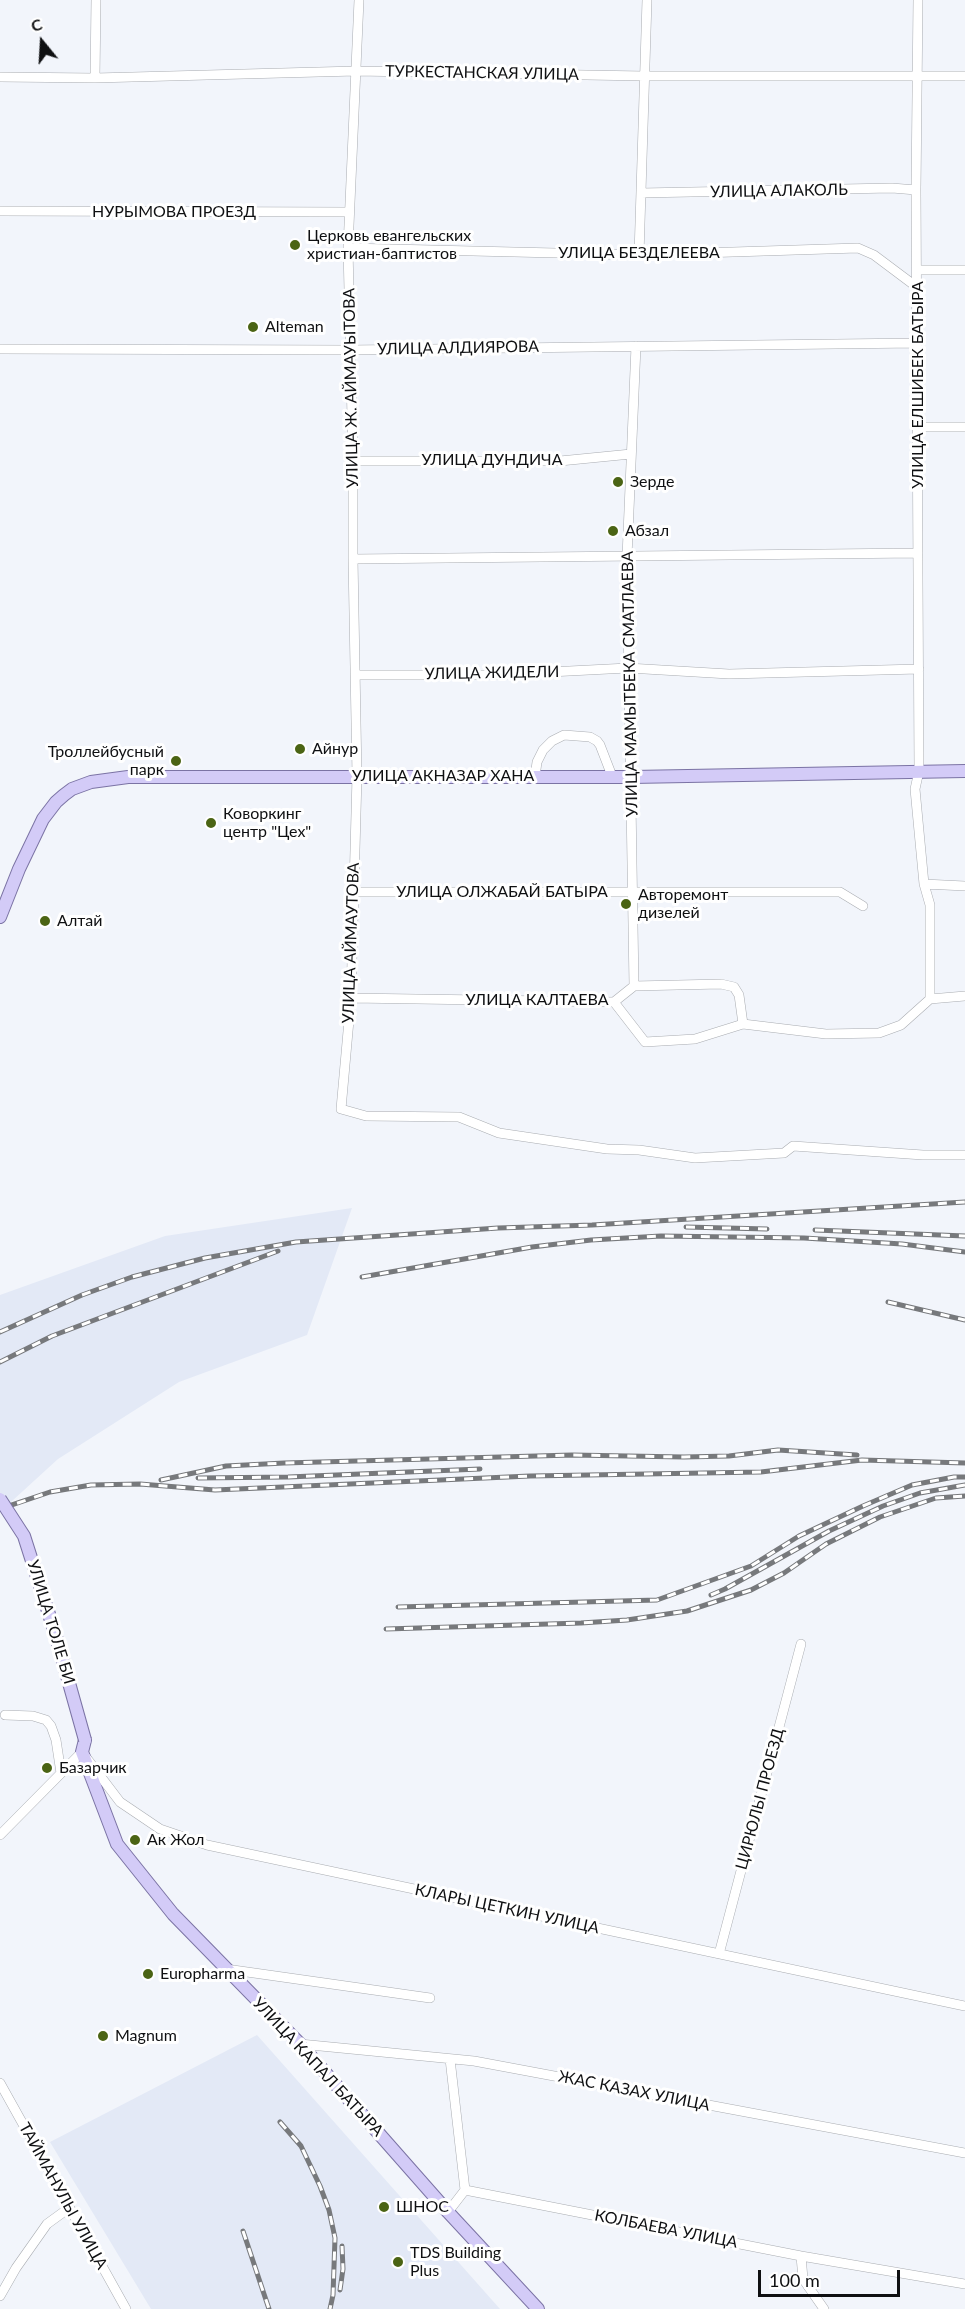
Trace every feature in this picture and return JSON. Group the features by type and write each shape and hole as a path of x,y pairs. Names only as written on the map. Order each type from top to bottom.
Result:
{"main road":[{"name":"УЛИЦА АКНАЗАР ХАНА","path":"0,917 18,869 43,819 64,795 72,789 91,782 128,777 632,777 965,771"},
{"name":"УЛИЦА ТОЛЕ БИ","path":"0,1499 24,1536 56,1632 83,1746"},
{"name":"УЛИЦА КАПАЛ БАТЫРА","path":"83,1746 117,1844 173,1914 300,2044 448,2212 538,2309"}],"street":[{"path":"95,78 96,0"},
{"name":"УЛИЦА Ж. АЙМАУЫТОВА","path":"357,776 348,248 360,0"},
{"path":"639,255 647,0"},
{"name":"УЛИЦА ЕЛШИБЕК БАТЫРА","path":"918,0 916,190 920,771 915,789 924,884 930,905 930,999"},
{"name":"ТУРКЕСТАНСКАЯ УЛИЦА","path":"0,77 95,78 356,71 644,76 965,76"},
{"name":"УЛИЦА АЛАКОЛЬ","path":"641,193 891,188 916,190"},
{"name":"НУРЫМОВА ПРОЕЗД","path":"0,211 349,212"},
{"name":"УЛИЦА БЕЗДЕЛЕЕВА","path":"348,248 639,255 858,248 874,255 918,288"},
{"path":"918,270 965,270"},
{"name":"УЛИЦА АЛДИЯРОВА","path":"0,349 349,350 917,343"},
{"name":"УЛИЦА МАМЫТБЕКА СМАТЛАЕВА","path":"634,986 627,557 636,346"},
{"path":"917,427 965,427"},
{"name":"УЛИЦА ДУНДИЧА","path":"353,461 560,461 631,454"},
{"path":"353,559 918,553"},
{"name":"УЛИЦА ЖИДЕЛИ","path":"356,675 491,675 628,668 729,674 919,669"},
{"path":"535,777 537,762 543,750 552,741 564,735 590,737 597,741 612,776"},
{"name":"УЛИЦА АЙМАУТОВА","path":"357,776 351,998 341,1109 366,1116 459,1117 499,1132 607,1149 639,1150 695,1158 784,1153 793,1146 923,1155 965,1155"},
{"path":"924,884 965,886"},
{"name":"УЛИЦА ОЛЖАБАЙ БАТЫРА","path":"354,892 840,892 863,906"},
{"path":"634,986 721,984 734,987 741,1001 743,1024"},
{"name":"УЛИЦА КАЛТАЕВА","path":"351,998 614,1002 634,986"},
{"path":"614,1002 645,1042 695,1039 743,1024 826,1034 879,1033 901,1024 930,999 965,996"},
{"name":"ЦИРЮЛЫ ПРОЕЗД","path":"719,1954 801,1644"},
{"path":"5,1715 33,1716 46,1720 56,1740 61,1773"},
{"path":"0,1835 61,1773 83,1746"},
{"name":"КЛАРЫ ЦЕТКИН УЛИЦА","path":"83,1746 120,1802 160,1829 207,1845 965,2006"},
{"path":"226,1969 430,1998"},
{"name":"ЖАС КАЗАХ УЛИЦА","path":"300,2044 497,2066 965,2153"},
{"path":"448,2212 465,2190 450,2059"},
{"name":"ТАЙМАНУЛЫ УЛИЦА","path":"0,2084 126,2309"},
{"name":"КОЛБАЕВА УЛИЦА","path":"465,2190 801,2256 965,2284"},
{"path":"0,2296 46,2224 69,2208"},
{"path":"801,2256 802,2279 824,2309"}],"shaded area":[{"path":"352,1208 307,1335 179,1382 58,1459 0,1512 0,1295 165,1236"},
{"path":"257,2035 500,2309 151,2309 50,2142"}],"railway":[{"path":"0,1332 82,1295 132,1277 205,1258 296,1242 498,1228 592,1225 965,1202"},
{"path":"686,1227 767,1229"},
{"path":"815,1230 965,1236"},
{"path":"362,1277 532,1247 591,1240 661,1236 804,1238 902,1244 965,1252"},
{"path":"0,1362 52,1336 278,1251"},
{"path":"888,1302 965,1320"},
{"path":"161,1480 226,1466 284,1463 572,1455 729,1456 778,1450 857,1455"},
{"path":"0,1509 50,1492 91,1485 140,1484 215,1490 530,1476 761,1472 862,1460 965,1463"},
{"path":"198,1478 288,1477 480,1469"},
{"path":"398,1607 657,1600 751,1566 799,1536 912,1485 965,1477"},
{"path":"711,1595 829,1531 883,1506 920,1493 965,1485"},
{"path":"386,1629 581,1623 627,1620 687,1611 751,1590 784,1573 826,1544 880,1517 936,1498 965,1496"},
{"path":"280,2122 301,2146 329,2210 335,2238 333,2295 330,2309"},
{"path":"243,2231 269,2309"},
{"path":"340,2290 343,2269 342,2246"}],"place":[{"name":"Церковь евангельских христиан-баптистов","path":"295,245"},
{"name":"Alteman","path":"253,327"},
{"name":"Зерде","path":"618,482"},
{"name":"Абзал","path":"613,531"},
{"name":"Айнур","path":"300,749"},
{"name":"Троллейбусный парк","path":"176,761"},
{"name":"Коворкинг центр \"Цех\"","path":"211,823"},
{"name":"Авторемонт дизелей","path":"626,904"},
{"name":"Алтай","path":"45,921"},
{"name":"Базарчик","path":"47,1768"},
{"name":"Ак Жол","path":"135,1840"},
{"name":"Europharma","path":"148,1974"},
{"name":"Magnum","path":"103,2036"},
{"name":"ШНОС","path":"384,2207"},
{"name":"TDS Building Plus","path":"398,2262"}]}
